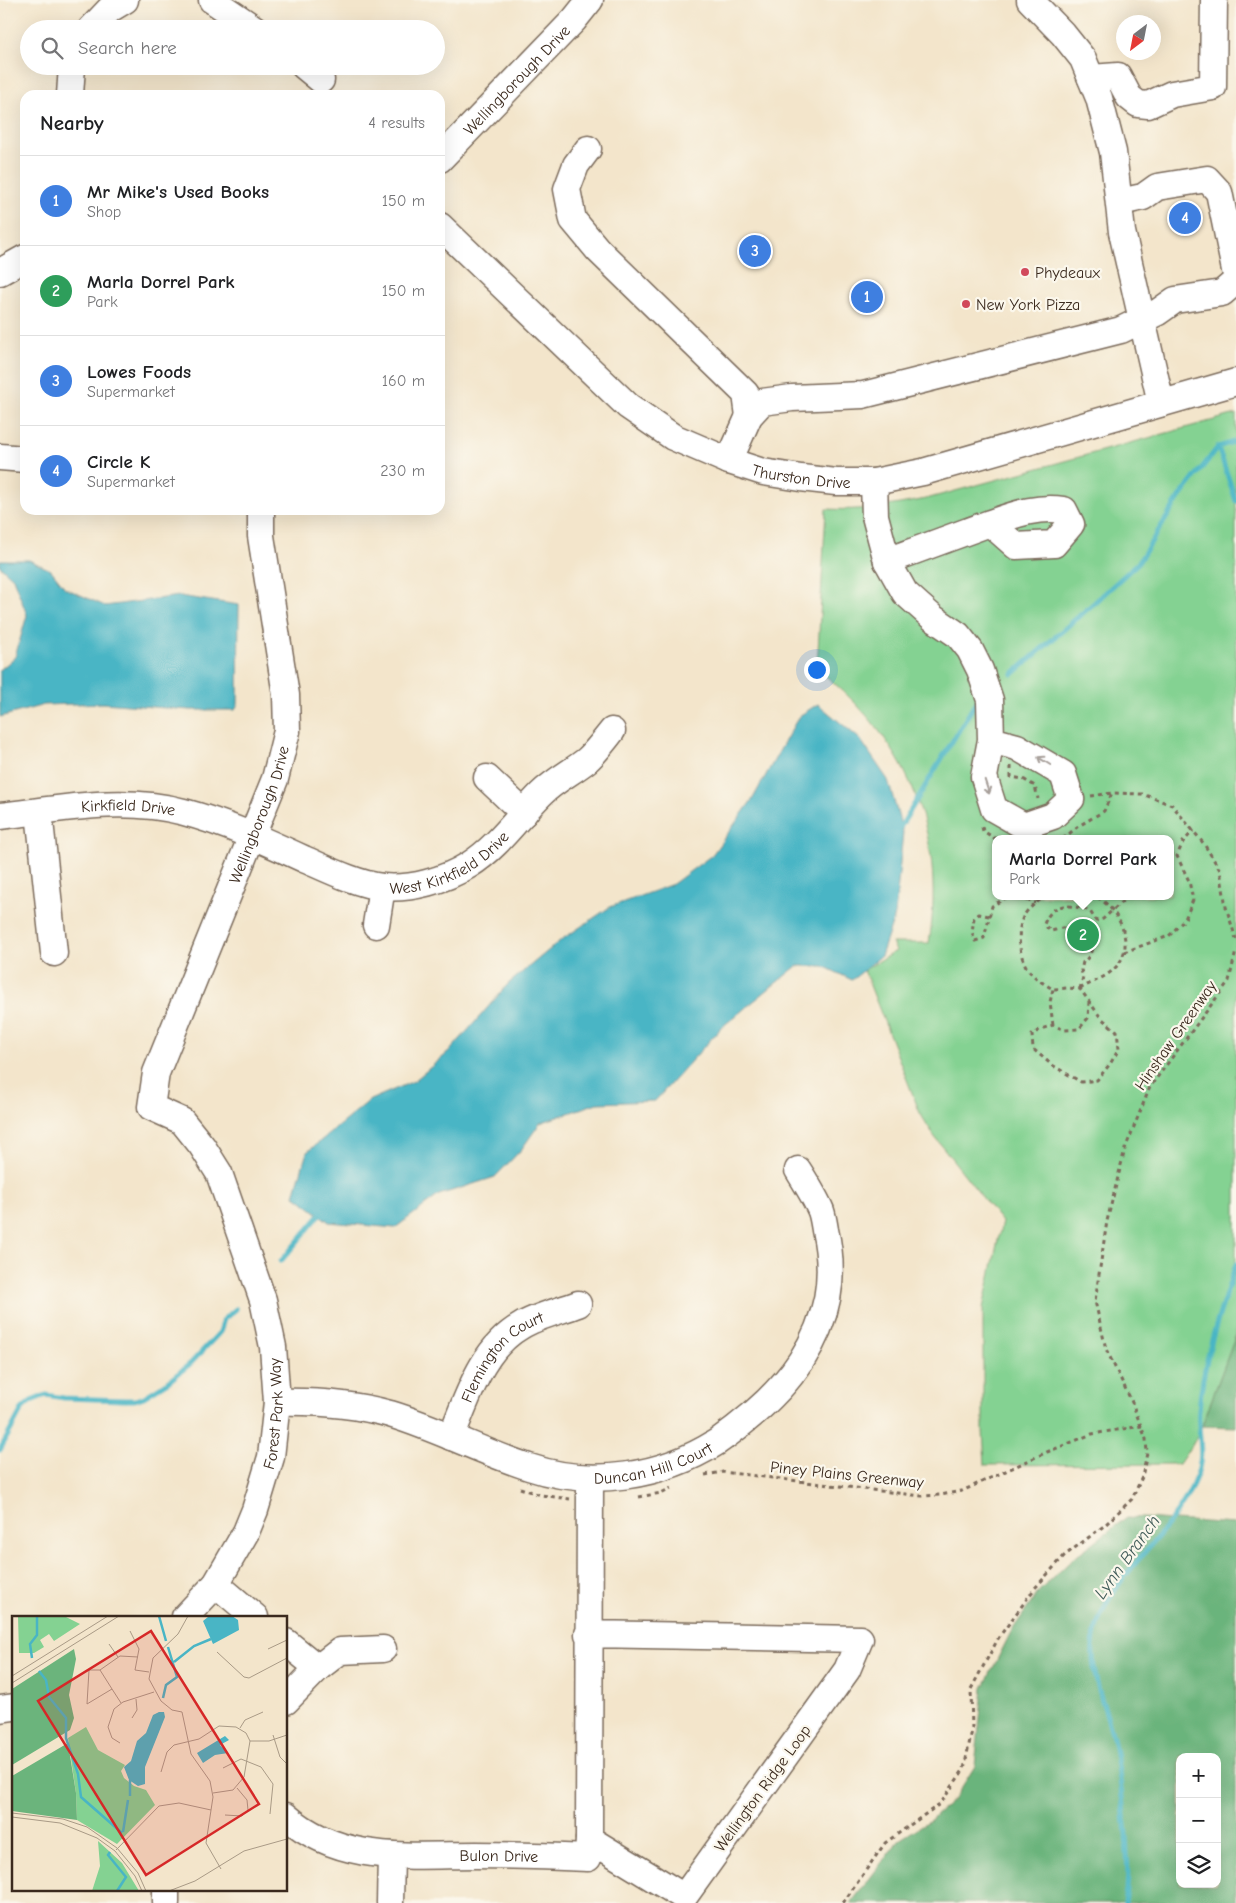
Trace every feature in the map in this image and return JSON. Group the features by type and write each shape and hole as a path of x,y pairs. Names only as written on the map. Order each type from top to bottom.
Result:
{"street":[{"path":"100,20 110,9 125,0"},
{"path":"212,0 242,20"},
{"name":"Wellingborough Drive","path":"445,153 574,20 590,0"},
{"path":"1030,0 1063,34 1082,59 1098,98 1113,152 1122,232 1161,402"},
{"path":"1091,78 1118,76 1129,97 1138,104 1148,105 1172,94 1213,87 1214,0"},
{"path":"70,90 71,75"},
{"path":"588,149 576,165 567,190 573,220 598,250 746,394 749,416"},
{"path":"1120,202 1143,196 1157,187 1206,179 1219,192 1236,275"},
{"name":"Thurston Drive","path":"445,231 628,406 673,437 729,461 763,472 836,482 874,482 924,472 1161,402 1236,382"},
{"path":"0,272 20,261"},
{"path":"729,461 749,416 762,402 792,398 863,395 1121,330 1142,318 1158,312 1175,300 1222,293 1236,281"},
{"path":"0,457 20,459"},
{"path":"874,482 875,516 887,561 905,593 933,618 958,635 970,650 980,670 990,700 991,740 984,777 994,809 1024,826 1053,816 1071,799 1063,774 1017,747 991,740"},
{"name":"Wellingborough Drive","path":"151,1107 156,1073 275,779 287,730 286,695 261,536 261,515"},
{"path":"887,561 990,523"},
{"name":"West Kirkfield Drive","path":"251,836 322,867 382,887 407,886 448,877 470,864 504,837 542,793 588,759 612,731"},
{"path":"487,778 524,814"},
{"name":"Kirkfield Drive","path":"0,816 117,804 151,805 185,812 251,836"},
{"path":"39,812 54,953"},
{"path":"376,925 382,887"},
{"name":"Forest Park Way","path":"151,1107 182,1121 202,1146 219,1172 264,1300 273,1346 277,1402 271,1458 246,1532 216,1584 186,1616"},
{"name":"Duncan Hill Court","path":"277,1402 324,1403 362,1408 391,1415 529,1468 564,1476 590,1478 630,1475 650,1472 672,1465 707,1448 725,1436 759,1407 784,1383 809,1348 823,1315 830,1284 829,1249 821,1211 798,1170"},
{"name":"Flemington Court","path":"451,1437 478,1374 495,1346 521,1325 578,1304"},
{"path":"589,1839 588,1634 590,1478"},
{"path":"216,1584 254,1616"},
{"name":"Wellington Ridge Loop","path":"588,1634 860,1639 847,1670 684,1897 589,1839"},
{"path":"288,1644 318,1668"},
{"path":"288,1699 318,1668 340,1651 383,1649"},
{"name":"Bulon Drive","path":"288,1818 300,1828 330,1843 366,1853 391,1855 527,1855 588,1858 589,1839"},
{"path":"390,1903 391,1855"},
{"path":"166,1890 166,1903"}],"path":[{"path":"1017,747 1011,752 1011,777 1023,779 1035,786 1042,820"},
{"path":"1071,799 1112,793 1142,794 1172,805 1194,830 1220,870 1226,906 1236,939"},
{"path":"1068,835 1104,810 1112,793"},
{"path":"1177,856 1183,842 1194,830"},
{"path":"1124,952 1169,936 1186,919 1193,900 1189,881 1177,856 1174,855"},
{"path":"989,916 979,914 974,918 972,932 975,940 984,938 992,906 1002,900"},
{"path":"1026,900 1036,903"},
{"path":"1040,900 1024,916 1020,936 1021,954 1027,969 1032,975 1053,989 1080,989 1104,977 1116,968 1124,952 1124,935 1118,916 1102,900"},
{"path":"1089,1002 1088,1018 1079,1029 1064,1030 1053,1025 1032,1035 1033,1050 1052,1065 1081,1082 1097,1080 1110,1064 1119,1049 1117,1030 1101,1018 1080,989 1083,977 1081,970 1083,962 1089,959 1092,951 1090,933 1080,926 1068,926 1050,931 1044,924 1048,914 1058,907 1075,906 1090,911 1096,921 1103,919 1124,900"},
{"name":"Hinshaw Greenway","path":"842,1903 885,1843 941,1803 964,1769 972,1730 971,1689 999,1637 1048,1572 1064,1556 1105,1525 1132,1499 1142,1478 1148,1452 1142,1426 1106,1349 1095,1301 1107,1221 1125,1149 1150,1087 1229,981 1236,951"},
{"path":"1053,989 1050,1002 1053,1025"},
{"name":"Piney Plains Greenway","path":"702,1476 724,1472 922,1496 941,1496 962,1491 1047,1452 1092,1434 1142,1426"},
{"path":"637,1497 661,1492 678,1485"}],"green space":[{"path":"1236,414 1236,1335 1198,1436 1179,1464 985,1465 983,1430 983,1308 1002,1222 934,1136 920,1113 864,970 896,951 892,943 929,943 933,902 932,863 925,825 913,790 896,756 875,725 848,696 817,669 826,509 851,509 901,504 926,499"},
{"path":"1236,1335 1236,1427 1202,1426"},
{"path":"1127,1517 1236,1524 1236,1903 851,1903 899,1840 932,1819 955,1798 975,1766 983,1688 1011,1632 1040,1590 1077,1555"}],"water":[{"path":"0,560 29,560 51,570 65,588 105,606 179,596 239,605 238,705 235,710 190,710 104,703 44,705 0,717 0,670 15,657 27,615 13,578 0,566"},
{"path":"818,704 860,739 888,780 903,832 895,915 881,956 852,980 823,966 797,966 722,1027 655,1101 597,1103 540,1123 521,1150 495,1177 439,1195 395,1228 329,1222 294,1195 307,1152 370,1100 414,1081 449,1052 508,984 561,940 610,907 673,884 712,855 752,800 799,716"}],"waterway":[{"name":"Lynn Branch","path":"1218,447 1236,441"},
{"name":"Lynn Branch","path":"1218,447 1236,501"},
{"path":"1013,674 1138,563 1179,498 1218,447"},
{"path":"898,831 976,702"},
{"path":"281,1261 324,1210"},
{"name":"Lynn Branch","path":"1125,1903 1128,1869 1121,1786 1113,1738 1094,1670 1093,1646 1102,1612 1111,1596 1177,1512 1188,1495 1199,1469 1201,1452 1199,1410 1204,1372 1213,1336 1236,1264"},
{"path":"0,1450 22,1409 31,1401 46,1395 64,1398 124,1400 135,1400 144,1397 168,1382 191,1363 220,1332 224,1319 236,1309"}],"place":[{"name":"Circle K","path":"1185,218"},
{"name":"Lowes Foods","path":"755,251"},
{"name":"Phydeaux","path":"1025,272"},
{"name":"Mr Mike's Used Books","path":"867,297"},
{"name":"New York Pizza","path":"966,304"},
{"name":"Marla Dorrel Park","path":"1083,935"}]}
